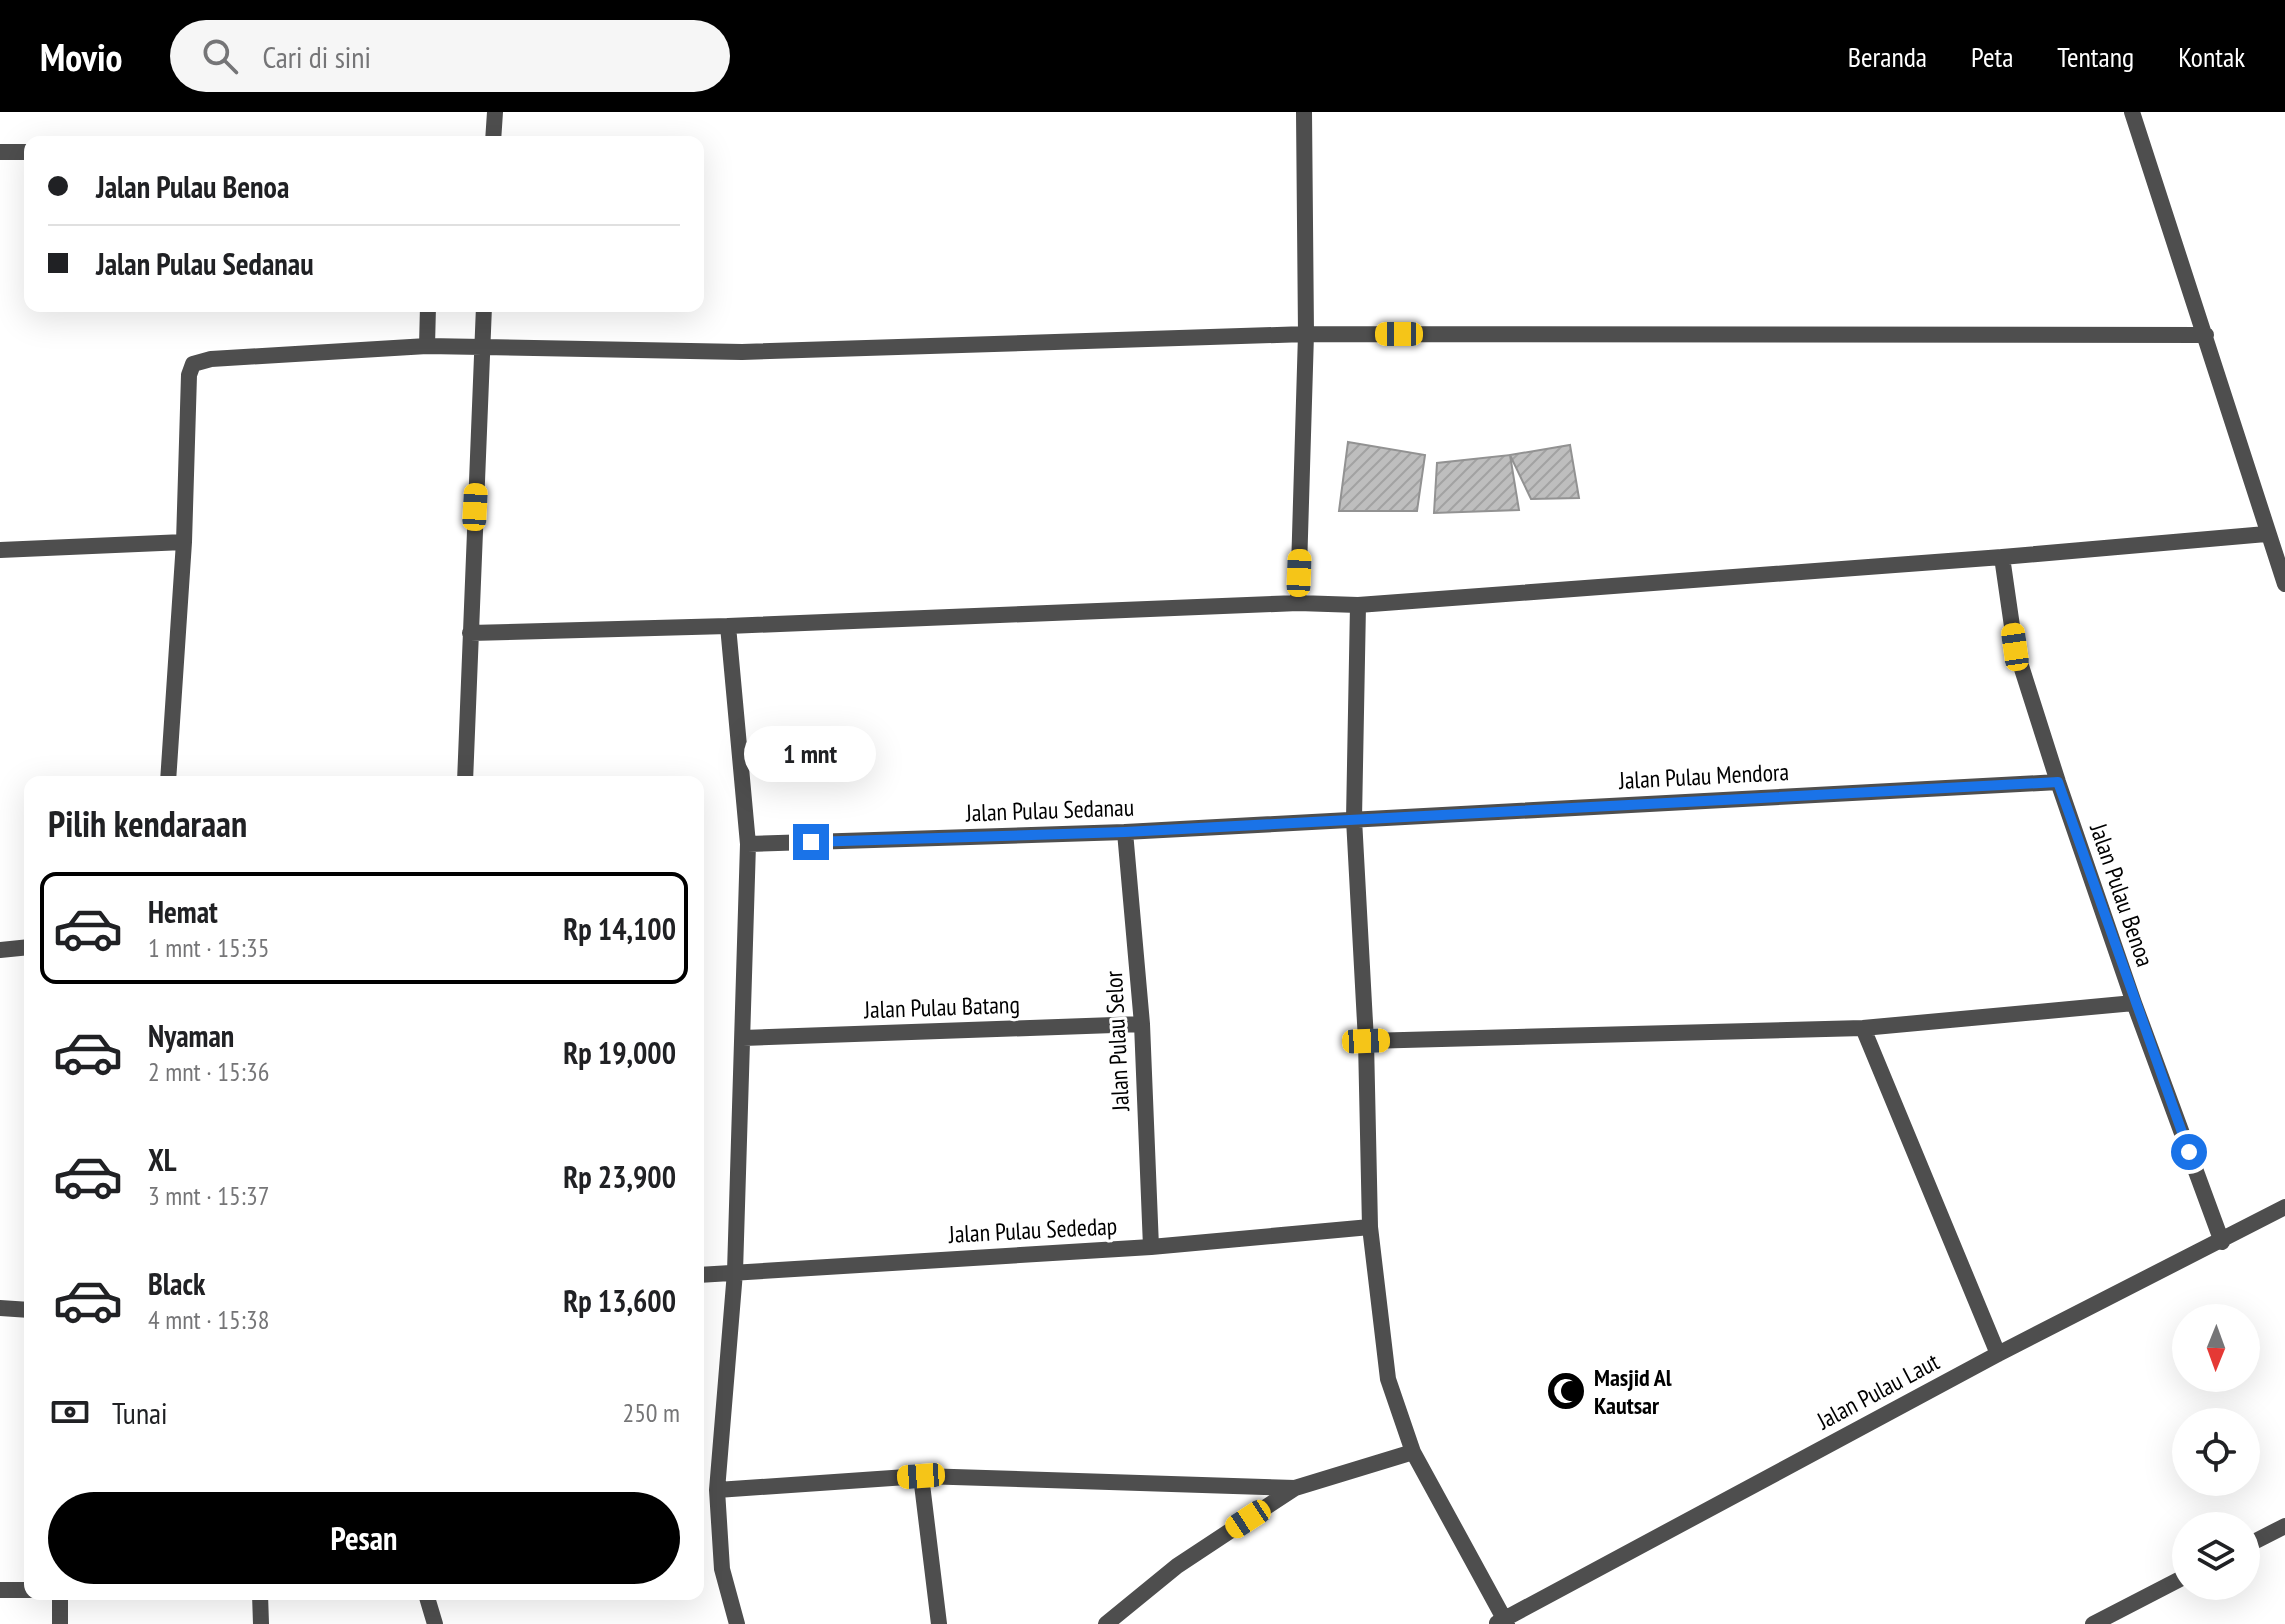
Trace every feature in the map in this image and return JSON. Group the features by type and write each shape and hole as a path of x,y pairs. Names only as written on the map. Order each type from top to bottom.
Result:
{"street":[{"path":"493,136 495,112"},
{"path":"1298,603 1306,334 1304,112"},
{"path":"2132,112 2206,335 2266,534 2285,584"},
{"path":"0,152 24,152"},
{"path":"427,346 428,312"},
{"path":"465,776 484,312"},
{"path":"168,776 184,542 189,375 193,364 211,359 427,346 742,352 1306,334 2206,335"},
{"path":"470,633 1298,603 1358,605 2266,534"},
{"path":"0,550 184,542"},
{"name":"Jalan Pulau Benoa","path":"2002,557 2015,647 2058,782 2134,1003 2222,1242"},
{"path":"1358,605 1354,819 1366,1041 1370,1227 1388,1379 1413,1452 1503,1622"},
{"path":"728,626 748,844 735,1272 717,1490 722,1569 737,1624"},
{"name":"Jalan Pulau Mendora","path":"1354,819 2058,782"},
{"name":"Jalan Pulau Sedanau","path":"748,844 1125,832 1354,819"},
{"name":"Jalan Pulau Selor","path":"1125,832 1142,1024 1151,1247"},
{"path":"0,950 24,948"},
{"path":"1366,1041 1863,1028 2134,1003"},
{"name":"Jalan Pulau Batang","path":"743,1038 1142,1024"},
{"path":"1863,1028 1998,1354"},
{"name":"Jalan Pulau Laut","path":"1503,1622 1998,1354 2222,1242 2285,1207"},
{"name":"Jalan Pulau Sededap","path":"704,1275 1151,1247 1370,1227"},
{"path":"0,1308 24,1310"},
{"path":"1106,1624 1177,1566 1295,1488 1413,1452"},
{"path":"717,1490 921,1476 1295,1488"},
{"path":"921,1476 939,1624"},
{"path":"2260,1539 2285,1526"},
{"path":"2093,1624 2172,1583"},
{"path":"0,1590 24,1590"},
{"path":"60,1600 60,1624"},
{"path":"260,1600 261,1624"},
{"path":"428,1600 435,1624"}],"building":[{"path":"1348,442 1425,455 1417,511 1339,511"},
{"path":"1570,445 1579,498 1531,499 1510,455"},
{"path":"1510,455 1519,510 1434,513 1437,463"}],"place":[{"name":"Masjid Al Kautsar","path":"1566,1391"}],"route":[{"path":"811,842 1125,832 2058,782 2189,1152"}]}
